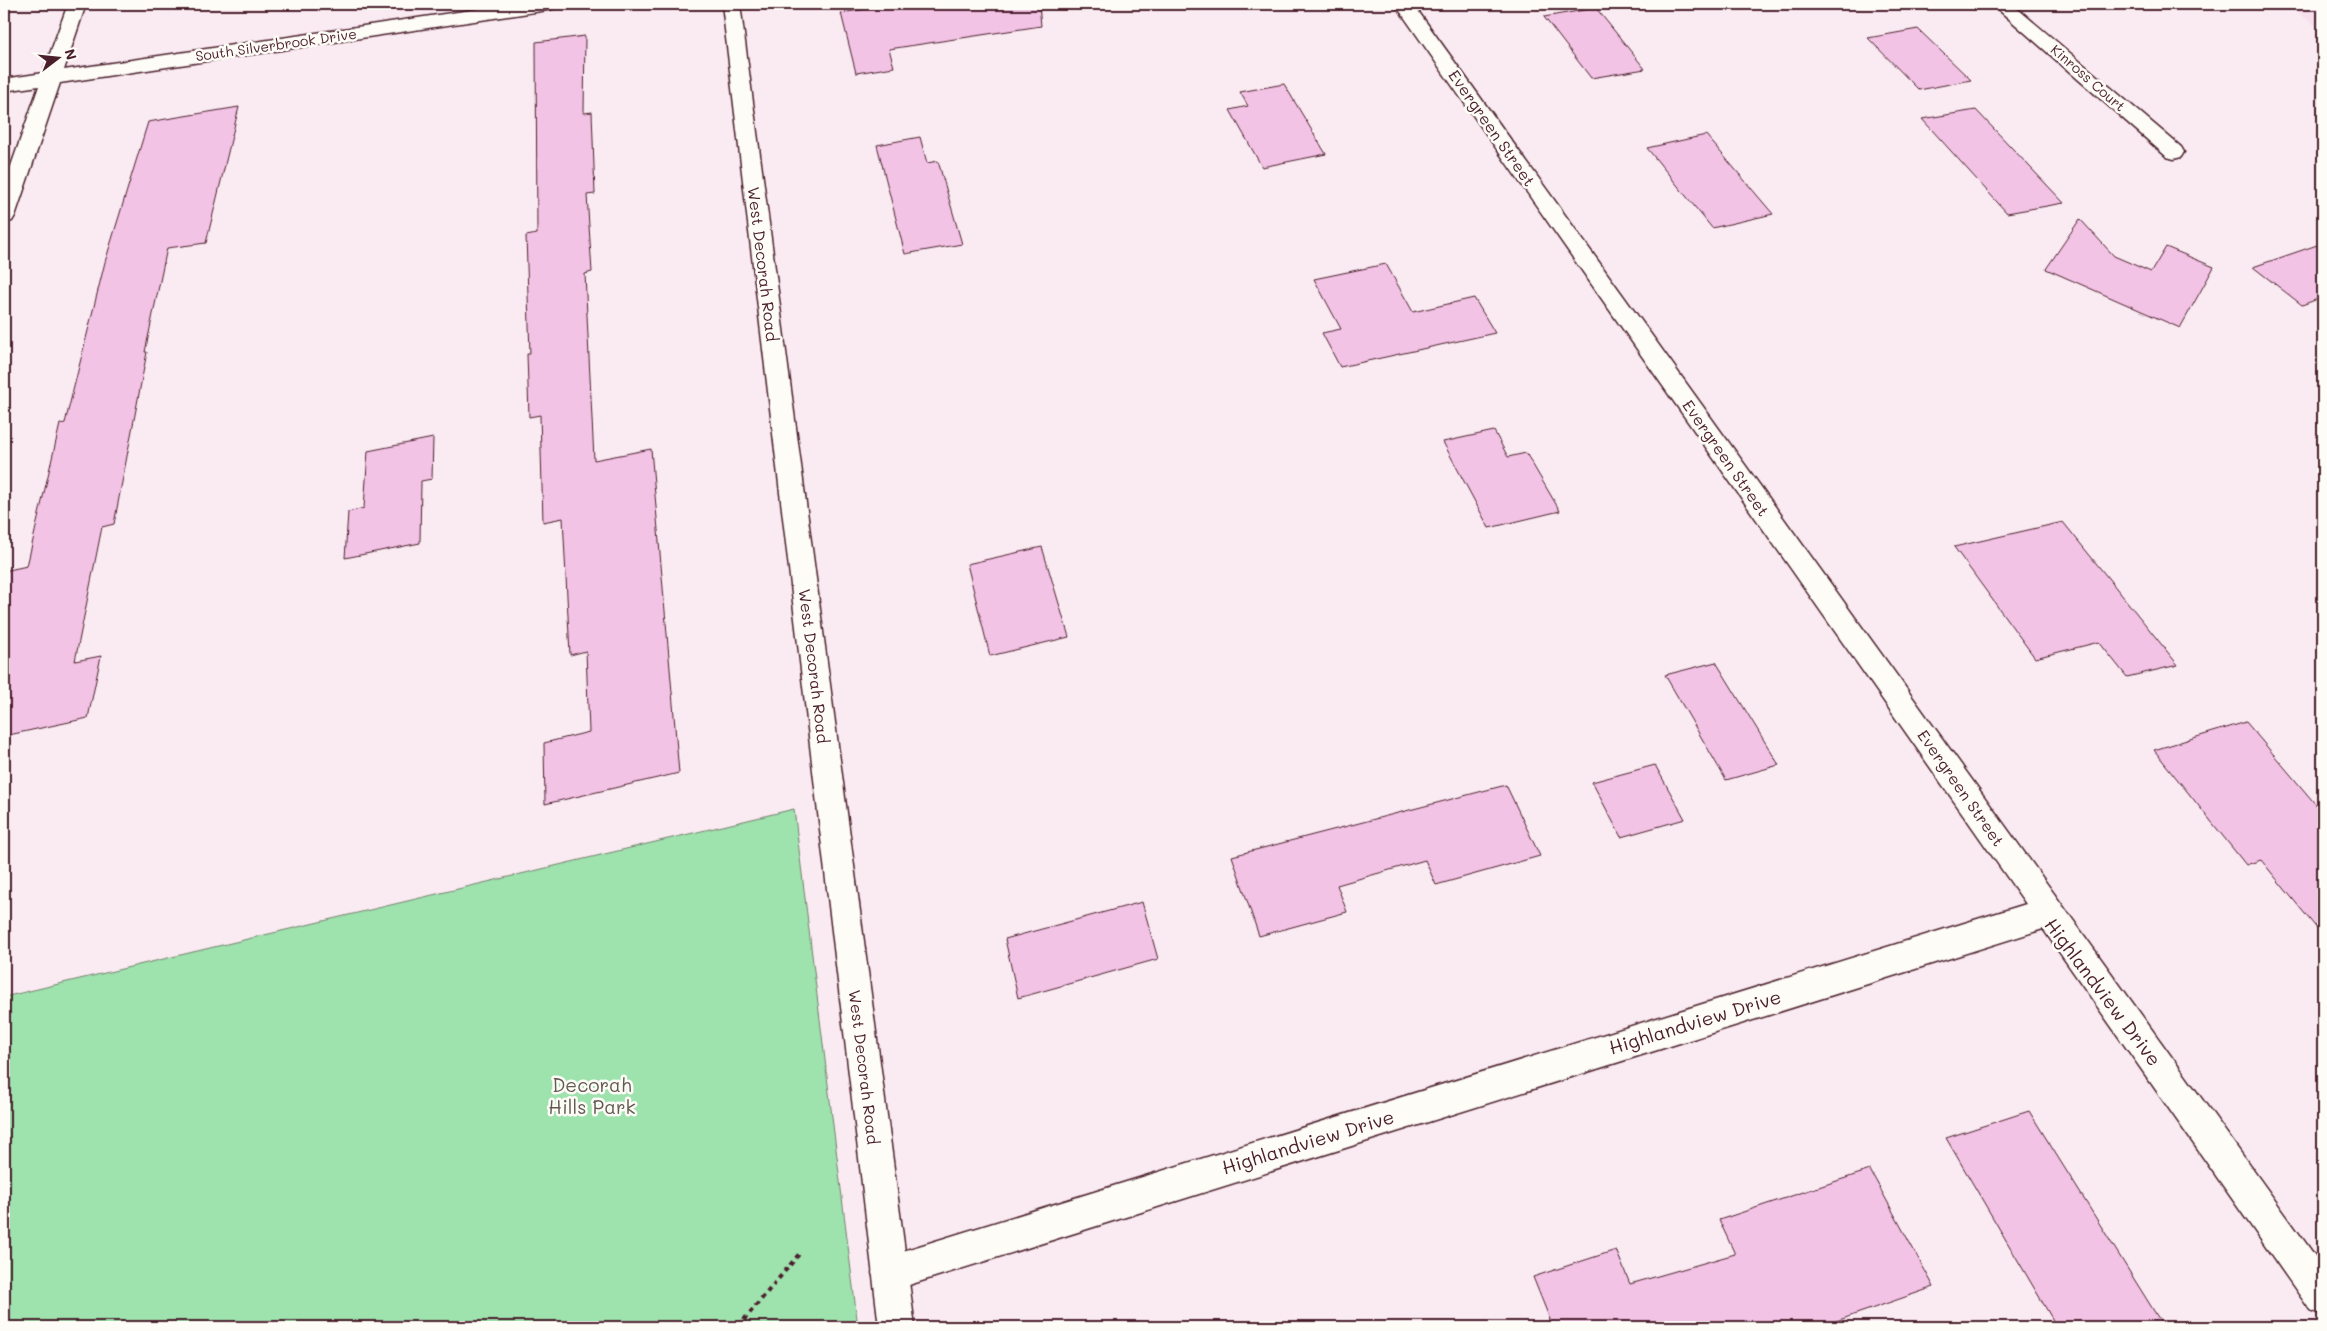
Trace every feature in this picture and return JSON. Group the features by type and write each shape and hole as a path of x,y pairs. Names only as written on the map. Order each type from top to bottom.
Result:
{"street":[{"path":"4,216 77,4"},
{"name":"South Silverbrook Drive","path":"4,85 548,4"},
{"name":"West Decorah Road","path":"731,4 897,1327"},
{"name":"Evergreen Street","path":"1404,4 2048,912"},
{"name":"Kinross Court","path":"2001,4 2174,152"},
{"name":"Highlandview Drive","path":"890,1273 2048,912 2323,1297"}],"path":[{"path":"738,1327 800,1253"}],"shaded area":[{"path":"2286,4 2323,4 2323,31"}],"green space":[{"name":"Decorah Hills Park","path":"794,809 858,1327 4,1327 4,997"}],"building":[{"path":"898,4 1039,4 1041,26 889,49 894,67 856,73 841,13"},
{"path":"1596,8 1645,69 1591,78 1544,17"},
{"path":"1918,29 1971,80 1919,90 1868,38"},
{"path":"585,36 584,113 592,112 595,194 587,195 592,272 585,274 594,460 651,449 679,773 545,804 544,743 589,732 586,651 570,655 563,518 543,522 540,415 529,417 527,354 530,354 526,236 537,234 536,42"},
{"path":"1284,84 1326,154 1262,167 1230,110 1248,106 1240,92"},
{"path":"239,107 206,243 167,248 145,352 147,352 114,524 102,527 75,661 101,656 88,718 4,736 4,571 27,566 60,424 65,423 105,262 148,122"},
{"path":"1976,110 2064,203 2007,213 1922,119"},
{"path":"1706,135 1773,214 1712,228 1647,148"},
{"path":"920,137 927,163 938,161 962,244 905,254 877,145"},
{"path":"2080,219 2114,256 2151,272 2166,247 2214,267 2180,328 2046,269"},
{"path":"2323,243 2323,297 2302,305 2253,267"},
{"path":"1386,264 1413,312 1474,298 1495,333 1340,367 1322,333 1341,329 1314,279"},
{"path":"1494,431 1508,457 1526,453 1560,511 1489,528 1443,442"},
{"path":"433,438 432,479 421,481 420,543 345,558 348,512 364,508 368,451"},
{"path":"2063,522 2178,665 2127,677 2099,642 2035,658 1954,547"},
{"path":"1042,547 1069,637 990,656 967,564"},
{"path":"1716,662 1779,765 1726,780 1665,675"},
{"path":"2246,722 2323,813 2323,936 2261,860 2246,865 2154,750"},
{"path":"1655,765 1685,819 1621,837 1592,782"},
{"path":"1506,785 1540,856 1436,885 1425,860 1337,885 1347,912 1259,936 1232,856"},
{"path":"1142,902 1158,959 1018,998 1005,939"},
{"path":"2029,1111 2164,1327 2057,1327 1946,1138"},
{"path":"1870,1170 1934,1287 1819,1327 1553,1327 1533,1277 1616,1250 1630,1284 1735,1254 1719,1220"}]}
